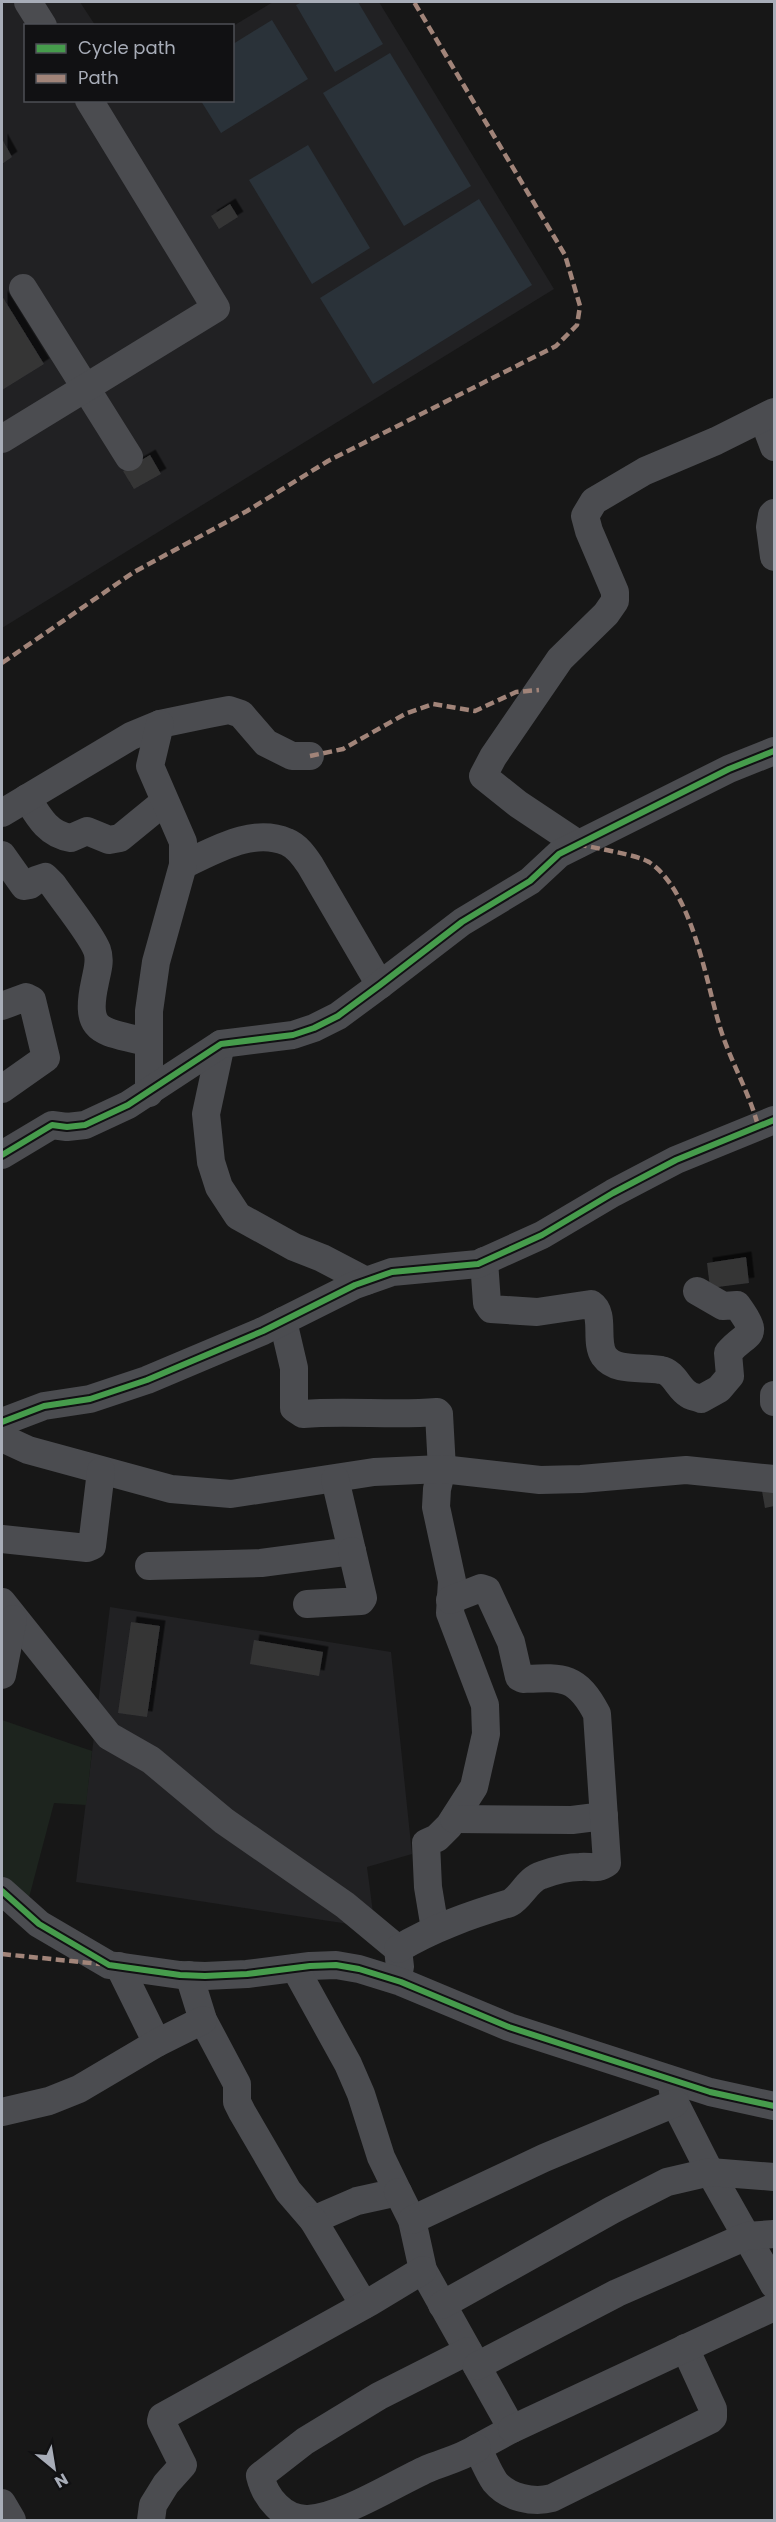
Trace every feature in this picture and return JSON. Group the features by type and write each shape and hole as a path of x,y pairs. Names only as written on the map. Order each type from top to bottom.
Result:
{"street":[{"path":"28,2 42,24"},
{"path":"2,439 216,308 90,102"},
{"path":"23,288 129,457"},
{"path":"578,844 518,804 483,776 493,757 560,659 606,614 615,601 615,592 585,516 594,501 645,471 716,441 769,415 774,447"},
{"path":"774,513 770,527 774,557"},
{"path":"2,813 131,736 160,724 229,710 241,714 267,743 283,753 292,756 310,756"},
{"path":"149,1092 149,1011 156,962 183,864 183,842 150,766 160,724"},
{"path":"2,1155 52,1125 67,1127 85,1125 128,1105 221,1044 293,1035 338,1016 462,922 530,881 559,854 718,774 774,751"},
{"path":"27,798 45,827 59,835 71,838 87,831 109,840 120,838 164,802"},
{"path":"183,864 227,844 248,839 263,837 287,842 299,850 310,865 380,985"},
{"path":"2,855 24,886 45,877 53,885 97,949 99,964 90,1005 91,1017 98,1026 109,1032 149,1044"},
{"path":"2,1006 26,997 32,1000 46,1058 2,1089"},
{"path":"221,1044 206,1114 211,1162 219,1187 238,1216 294,1247 322,1258 366,1281"},
{"path":"2,1422 44,1406 90,1399 147,1380 283,1321 366,1281 392,1272 468,1266 484,1261 542,1235 613,1193 676,1160 774,1120"},
{"path":"484,1261 487,1303 491,1309 537,1312 591,1304 595,1307 598,1316 602,1354 608,1360 636,1369 663,1370 675,1379 688,1395 701,1398 719,1389 730,1376 728,1353 735,1345 747,1338 750,1332 748,1320 737,1305 723,1306 697,1291"},
{"path":"283,1321 294,1368 294,1408 298,1412 303,1414 341,1411 408,1414 437,1412 441,1419 442,1469 437,1489 436,1507 452,1581 451,1616 485,1704 486,1734 474,1787 449,1827 425,1846 435,1929"},
{"path":"774,1395 774,1402"},
{"path":"2,1438 28,1450 171,1489 231,1494 374,1472 442,1469 540,1480 581,1479 686,1470 774,1479"},
{"path":"2,1539 87,1548 92,1546 101,1471"},
{"path":"307,1604 363,1598 335,1479"},
{"path":"149,1566 261,1563 352,1551"},
{"path":"398,1949 435,1929 510,1904 533,1879 540,1875 580,1867 602,1867 607,1863 597,1714 592,1705 571,1681 559,1677 519,1677 511,1642 487,1590 481,1588 450,1600"},
{"path":"2,1675 8,1610"},
{"path":"8,1610 110,1736 151,1761 224,1821 345,1905 398,1949 401,1982"},
{"path":"454,1819 572,1820 604,1816"},
{"path":"2,1891 52,1933 109,1965 189,1975 247,1974 295,1968 348,1967 401,1982 673,2091 710,2092 773,2100"},
{"path":"119,1966 157,2043"},
{"path":"295,1968 361,2094 381,2157 412,2220 423,2270 512,2429"},
{"path":"189,1975 202,2020 237,2084 237,2102 242,2112 288,2191 313,2220 364,2305"},
{"path":"2,2112 49,2101 79,2089 157,2043 202,2020"},
{"path":"673,2091 710,2172 761,2235 774,2285"},
{"path":"412,2220 544,2158 673,2091"},
{"path":"442,2305 621,2205 667,2182 710,2172 774,2177"},
{"path":"313,2220 357,2201 398,2192"},
{"path":"761,2235 617,2293 473,2358 379,2396 304,2441 260,2476 267,2495 273,2503 291,2516 307,2519 343,2509 428,2469 462,2457 512,2429 774,2307"},
{"path":"151,2520 153,2505 166,2484 183,2465 161,2421 162,2417 423,2270"},
{"path":"477,2448 496,2482 511,2494 537,2502 576,2488 663,2442 704,2424 713,2417 712,2409 685,2348"}],"shaded area":[{"path":"2,2 80,2 94,24 24,24 24,102 234,102 234,25 273,2 379,2 554,289 2,628"},
{"path":"302,2 358,2 383,44 335,72 296,5"},
{"path":"272,20 308,79 221,133 202,102 234,102 234,43"},
{"path":"390,53 471,186 404,226 323,93"},
{"path":"308,145 370,248 312,284 249,180"},
{"path":"479,199 532,285 373,384 320,298"},
{"path":"110,1607 391,1652 412,1854 367,1867 375,1928 76,1882"},
{"path":"2,1720 92,1751 86,1805 54,1803 26,1909 2,1887"}],"building":[{"path":"2,139 12,157 2,164"},
{"path":"230,204 238,217 219,229 211,216"},
{"path":"2,296 44,364 2,390"},
{"path":"150,455 161,474 134,489 123,471"},
{"path":"746,1257 749,1283 710,1288 707,1263"},
{"path":"774,1489 774,1506 765,1508 762,1491"},
{"path":"131,1622 160,1626 147,1717 118,1713"},
{"path":"254,1640 323,1652 319,1676 250,1664"}],"marked path":[{"path":"2,663 134,572 247,511 328,461 556,346 577,325 580,306 565,255 414,2"},
{"path":"310,756 343,749 405,714 433,704 475,711 516,692 539,690"},
{"path":"578,844 643,859 664,875 676,893 695,936 723,1037 750,1100 758,1126"},
{"path":"2,1954 100,1964"}],"cycle path":[{"path":"2,1155 52,1125 67,1127 85,1125 128,1105 221,1044 293,1035 338,1016 462,922 530,881 559,854 729,769 774,751"},
{"path":"2,1422 44,1406 90,1399 147,1380 263,1331 355,1285 392,1272 478,1264 542,1235 613,1193 676,1160 774,1120"},
{"path":"2,1891 39,1924 109,1965 180,1975 205,1976 247,1974 310,1966 336,1965 359,1969 401,1982 509,2027 710,2092 774,2106"}]}
